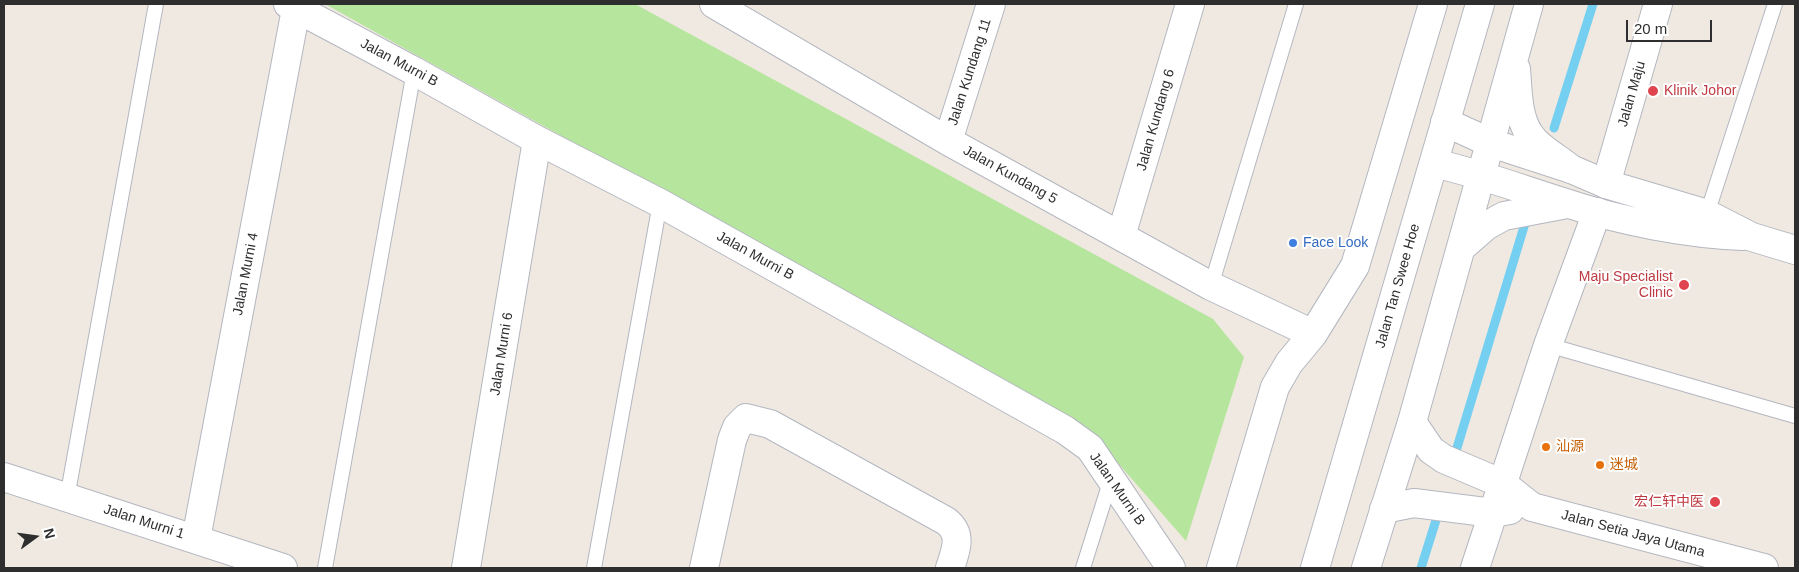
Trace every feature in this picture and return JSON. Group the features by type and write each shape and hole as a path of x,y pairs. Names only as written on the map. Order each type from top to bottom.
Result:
{"street":[{"name":"Jalan Kundang 5","path":"714,4 948,141 1211,286 1313,334"},
{"name":"Jalan Kundang 11","path":"948,141 992,4"},
{"name":"Jalan Kundang 6","path":"1121,236 1190,4"},
{"path":"1221,568 1275,387 1289,363 1313,334 1355,266 1433,4"},
{"name":"Jalan Tan Swee Hoe","path":"1315,568 1480,4"},
{"path":"1366,568 1412,422 1483,175 1515,50 1529,4"},
{"name":"Jalan Maju","path":"1606,184 1658,4"},
{"name":"Jalan Murni B","path":"292,6 414,71 537,140 660,203 1065,430 1090,448 1171,568"},
{"name":"Jalan Murni 4","path":"196,539 292,6"},
{"path":"1515,50 1518,100 1524,123 1533,139 1570,169"},
{"path":"1445,122 1491,143 1570,169 1606,184 1707,214 1752,236 1795,250"},
{"name":"Jalan Murni 6","path":"466,568 537,140"},
{"path":"1434,163 1483,175 1567,204 1597,212 1706,235 1752,236"},
{"path":"1462,247 1486,226 1504,216 1567,204"},
{"path":"1475,568 1548,345 1597,212"},
{"path":"704,568 732,440 737,427 746,418 770,424 946,521 958,536 950,568"},
{"path":"1412,422 1431,450 1444,459 1504,484 1532,507"},
{"name":"Jalan Murni 1","path":"4,477 283,568"},
{"path":"1384,509 1427,504 1493,513 1532,507"},
{"name":"Jalan Setia Jaya Utama","path":"1532,507 1688,559 1764,568"}],"lane":[{"path":"67,498 156,4"},
{"path":"1211,286 1296,4"},
{"path":"1707,214 1774,4"},
{"path":"325,568 414,71"},
{"path":"594,568 660,203"},
{"path":"1548,345 1795,416"},
{"path":"1083,568 1112,478"}],"green space":[{"path":"325,4 635,4 1213,319 1244,357 1186,541 1090,431"}],"waterway":[{"path":"1554,128 1593,4"},
{"path":"1453,461 1526,220"},
{"path":"1421,568 1437,517"}],"place":[{"name":"Klinik Johor","path":"1653,91"},
{"name":"Face Look","path":"1293,243"},
{"name":"Maju Specialist Clinic","path":"1684,285"},
{"name":"汕源","path":"1546,447"},
{"name":"迷城","path":"1600,465"},
{"name":"宏仁轩中医","path":"1715,502"}]}
